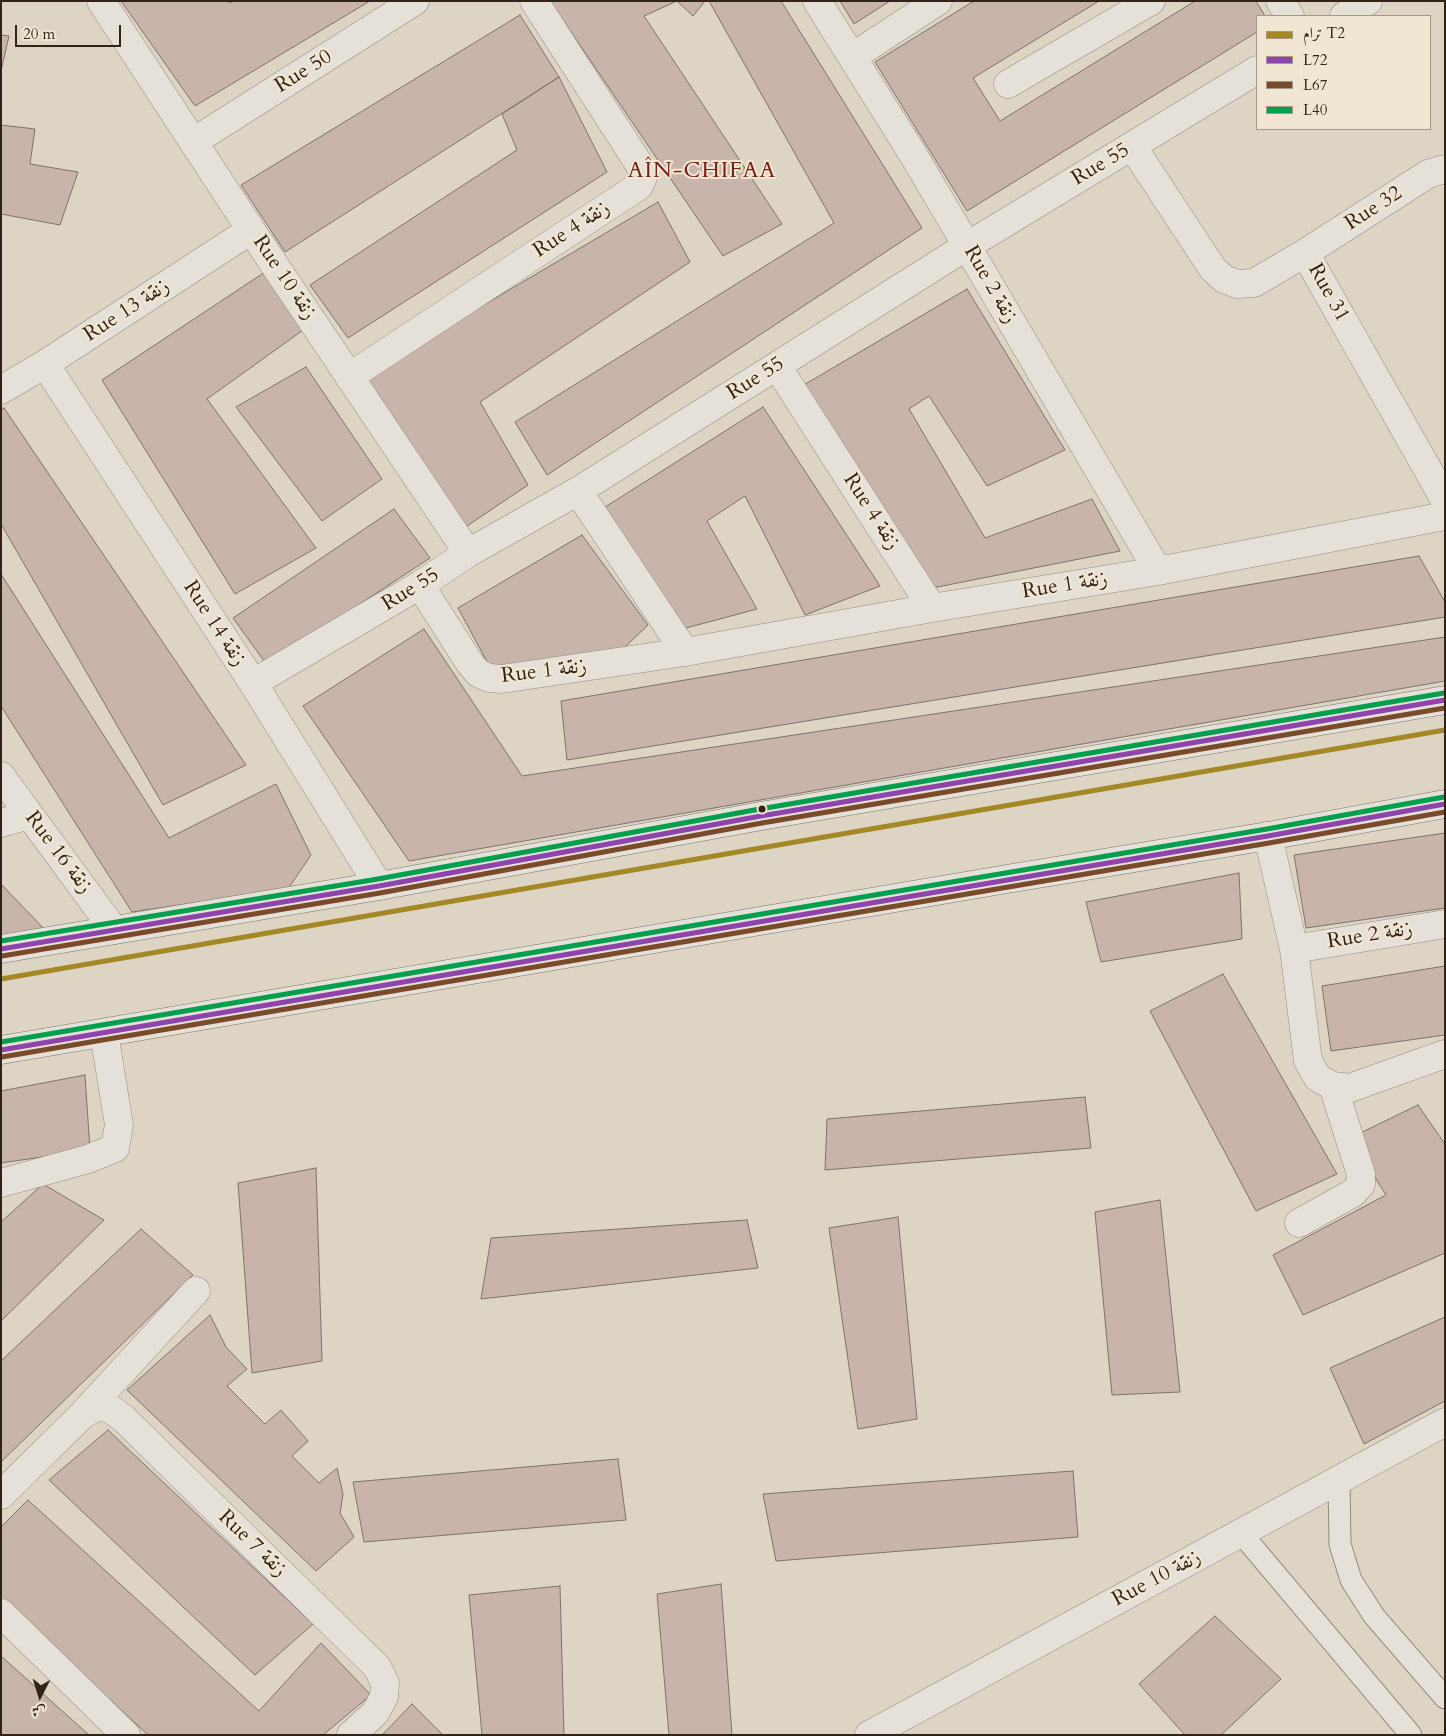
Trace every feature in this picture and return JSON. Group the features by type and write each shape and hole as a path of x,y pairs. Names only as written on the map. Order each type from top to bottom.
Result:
{"street":[{"name":"Rue 10 زنقة","path":"101,1 251,230 468,554"},
{"name":"Rue 50","path":"193,142 415,1"},
{"name":"Rue 4 زنقة","path":"349,377 639,186 643,177 641,167 534,1"},
{"name":"Rue 2 زنقة","path":"817,1 968,246 1158,571"},
{"path":"852,57 938,1"},
{"path":"1008,84 1152,1"},
{"path":"1280,1 1289,15"},
{"path":"1346,15 1368,1"},
{"name":"Rue 55","path":"253,683 420,585 468,554 578,491 968,246 1256,71"},
{"name":"Rue 31","path":"1132,146 1213,269 1224,279 1237,284 1254,283 1305,253 1445,500"},
{"name":"Rue 32","path":"1305,253 1428,174 1445,170"},
{"name":"Rue 13 زنقة","path":"1,390 46,364 251,230"},
{"name":"Rue 14 زنقة","path":"46,364 253,683 379,886"},
{"name":"Rue 4 زنقة","path":"777,366 932,608"},
{"path":"578,491 685,652"},
{"name":"Rue 1 زنقة","path":"420,585 478,673 489,678 502,680 685,652 932,608 1158,571 1445,516"},
{"path":"1,950 379,886 770,815 1445,700"},
{"name":"Rue 16 زنقة","path":"1,776 114,930"},
{"path":"1,1050 1268,836 1445,804"},
{"path":"1,823 29,815"},
{"path":"1268,836 1295,955 1308,1061 1318,1078 1333,1086 1350,1088 1445,1054"},
{"name":"Rue 2 زنقة","path":"1295,955 1445,924"},
{"name":"Rue 2 زنقة","path":"1295,955 1445,938"},
{"path":"1,1183 88,1159 115,1148 119,1125 104,1033"},
{"path":"1298,1223 1353,1193 1361,1184 1361,1174 1333,1086"},
{"path":"1,1495 82,1416 196,1291"},
{"name":"Rue 7 زنقة","path":"82,1416 96,1407 109,1408 123,1418 377,1667 385,1683 384,1697 375,1713 351,1735"},
{"name":"Rue 10 زنقة","path":"869,1735 1445,1422"},
{"path":"1,1613 126,1735"}],"lane":[{"path":"1339,1480 1340,1544 1351,1580 1374,1616 1445,1698"},
{"path":"1241,1533 1411,1735"}],"building":[{"path":"121,1 229,1 230,3 233,1 370,1 195,106"},
{"path":"550,1 677,1 644,16 782,224 723,256"},
{"path":"677,1 705,1 693,16"},
{"path":"709,1 781,1 922,228 547,475 515,422 834,223"},
{"path":"840,1 890,1 854,24"},
{"path":"974,1 1099,1 973,78 1000,121 1195,1 1256,1 1264,15 1256,15 1256,33 967,211 875,62"},
{"path":"520,15 559,77 285,252 241,185"},
{"path":"1,35 9,36 1,71"},
{"path":"559,77 607,172 348,338 310,285 517,150 502,114"},
{"path":"1,125 35,129 30,164 78,172 60,225 1,214"},
{"path":"658,202 690,262 480,402 528,485 464,528 357,380"},
{"path":"271,268 313,323 207,399 316,548 235,594 102,380"},
{"path":"967,289 1065,450 987,486 929,396 909,409 985,538 1092,499 1120,551 927,589 797,389"},
{"path":"306,367 382,479 322,521 236,407"},
{"path":"763,407 880,586 805,615 745,496 707,521 757,609 686,628 602,509"},
{"path":"4,408 246,765 163,805 1,524 1,410"},
{"path":"394,509 430,558 267,665 233,618"},
{"path":"582,535 648,625 624,648 492,671 458,608"},
{"path":"1419,556 1445,602 1445,617 567,760 561,701"},
{"path":"1,574 169,838 276,784 311,855 288,889 132,912 1,706"},
{"path":"424,629 522,776 1445,637 1445,681 409,861 303,706"},
{"path":"1445,833 1445,908 1306,928 1294,855"},
{"path":"1239,873 1242,939 1101,962 1086,902"},
{"path":"1,884 49,934 1,940"},
{"path":"1445,966 1445,1035 1331,1051 1322,986"},
{"path":"1223,974 1337,1174 1256,1211 1150,1011"},
{"path":"85,1075 90,1150 1,1163 1,1091"},
{"path":"1085,1097 1091,1148 825,1170 827,1119"},
{"path":"1418,1105 1445,1144 1445,1253 1303,1315 1273,1255 1386,1195 1350,1138"},
{"path":"316,1168 322,1361 252,1373 238,1183"},
{"path":"43,1184 104,1220 1,1321 1,1222"},
{"path":"1160,1200 1180,1392 1112,1395 1095,1212"},
{"path":"898,1217 917,1419 858,1429 829,1228"},
{"path":"747,1220 758,1268 481,1299 491,1238"},
{"path":"141,1229 193,1275 1,1462 1,1361"},
{"path":"210,1315 226,1347 247,1369 227,1386 265,1424 281,1410 308,1441 292,1456 319,1483 337,1468 343,1494 340,1513 354,1537 316,1571 127,1390"},
{"path":"1445,1317 1445,1401 1364,1444 1330,1368"},
{"path":"108,1430 313,1624 255,1675 49,1480"},
{"path":"618,1459 626,1520 364,1542 353,1482"},
{"path":"1073,1471 1078,1537 776,1561 763,1494"},
{"path":"28,1500 259,1711 321,1643 371,1695 323,1735 148,1735 1,1599 1,1527"},
{"path":"721,1584 732,1735 669,1735 657,1594"},
{"path":"560,1586 564,1735 482,1735 469,1595"},
{"path":"1215,1616 1281,1679 1221,1735 1185,1735 1139,1684"},
{"path":"1,1656 89,1735 1,1735"},
{"path":"412,1704 443,1735 382,1735"}],"tram line":[{"name":"T2","path":"1,979 1445,730"}],"transit line":[{"name":"L40","path":"1,941 378,879 760,809 1444,693"},
{"name":"L72","path":"1,949 379,886 761,816 1445,700"},
{"name":"L67","path":"2,956 380,893 762,823 1445,708"},
{"name":"L40","path":"1,1042 1267,829 1444,797"},
{"name":"L72","path":"1,1050 1268,836 1445,804"},
{"name":"L67","path":"2,1057 1445,812"}],"district":[{"name":"AÎN-CHIFAA","path":"702,172"}]}
